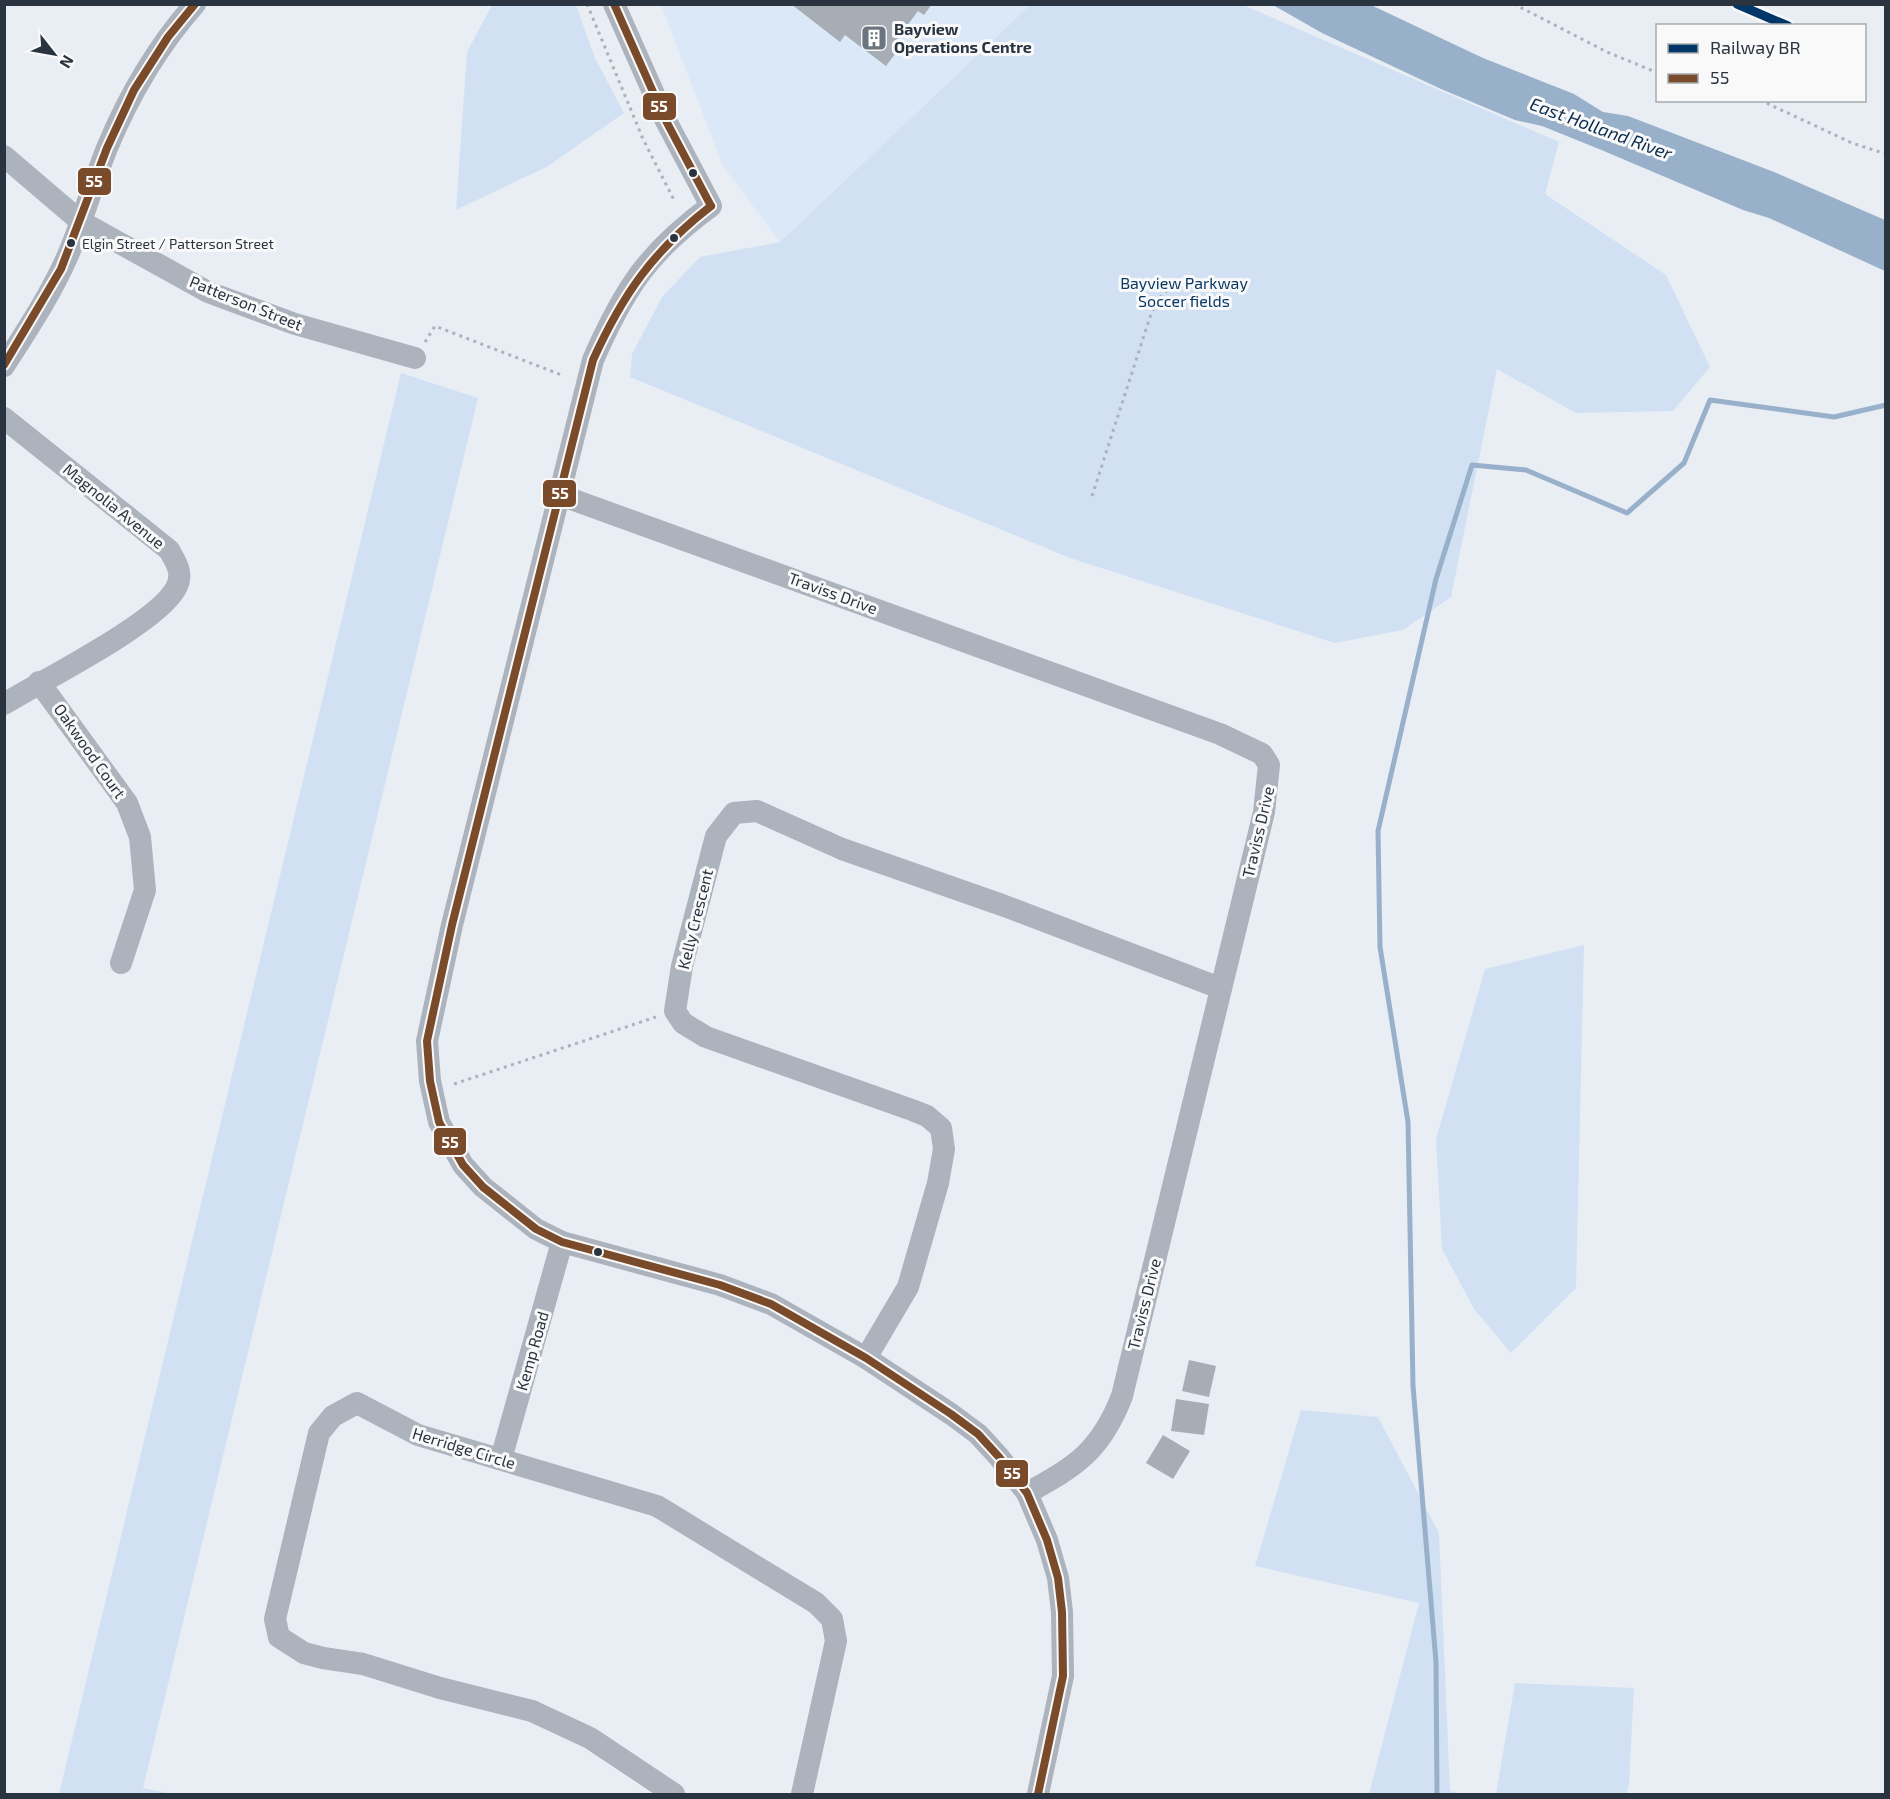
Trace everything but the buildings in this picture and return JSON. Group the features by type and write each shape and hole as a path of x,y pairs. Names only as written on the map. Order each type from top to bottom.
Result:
{"street":[{"path":"4,366 40,309 68,254 107,147 137,84 169,34 195,4"},
{"path":"614,4 665,119 711,206 663,244 636,277 616,308 593,360 452,925 427,1041 430,1081 439,1122 463,1165 483,1187 536,1229 562,1242 736,1291 771,1304 866,1358 978,1434 1027,1493 1047,1540 1058,1578 1064,1654 1063,1676 1038,1794"},
{"name":"Patterson Street","path":"4,156 80,221 208,292 295,324 415,358"},
{"name":"Magnolia Avenue","path":"4,417 169,550 178,565 180,578 176,589 161,608 133,628 4,704"},
{"name":"Traviss Drive","path":"560,495 1220,734 1262,754 1269,765 1268,793 1122,1396 1099,1444 1071,1467 1027,1493"},
{"name":"Oakwood Court","path":"39,682 127,803 140,837 145,890 121,963"},
{"name":"Kelly Crescent","path":"675,1011 682,966 716,836 734,813 745,810 757,811 842,849 1220,988"},
{"path":"675,1011 683,1023 706,1037 912,1110 927,1116 941,1128 944,1149 938,1183 908,1287 866,1358"},
{"name":"Kemp Road","path":"501,1459 562,1242"},
{"name":"Herridge Circle","path":"674,1794 590,1738 532,1711 440,1688 363,1664 314,1656 279,1637 275,1619 294,1534 319,1433 333,1416 357,1403 418,1435 657,1506 816,1603 832,1619 836,1641 802,1794"}],"path":[{"path":"587,4 643,139 675,202"},
{"path":"1514,4 1607,52 1656,72"},
{"path":"1764,102 1852,143 1886,154"},
{"path":"1092,496 1150,316 1158,299 1176,282"},
{"path":"415,358 435,326 564,376"},
{"path":"454,1084 675,1011"}],"shaded area":[{"path":"661,5 1030,5 780,242 723,166"}],"green space":[{"path":"492,5 576,5 595,58 624,113 548,166 456,210 467,52"},
{"name":"Bayview Parkway Soccer fields","path":"1030,5 1243,5 1559,142 1545,194 1666,275 1710,367 1673,411 1576,413 1497,369 1451,597 1403,630 1335,643 1070,558 630,377 632,354 662,297 700,257 780,242"},
{"path":"401,373 478,398 143,1788 173,1794 59,1794"},
{"path":"1584,945 1576,1288 1511,1353 1474,1309 1442,1249 1436,1139 1485,969"},
{"path":"1301,1410 1378,1417 1439,1533 1450,1791 1463,1794 1369,1794 1419,1603 1255,1566"},
{"path":"1515,1683 1634,1688 1629,1785 1626,1794 1496,1794"}],"water":[{"name":"East Holland River","path":"1273,5 1371,5 1483,58 1574,94 1603,112 1628,116 1774,172 1885,220 1885,271 1769,218 1743,210 1542,126 1515,120 1441,89 1322,33"}],"waterway":[{"path":"1437,1794 1436,1662 1413,1386 1408,1122 1380,947 1378,831 1436,579 1472,465 1526,470 1627,513 1684,463 1710,400 1834,417 1886,405"}],"rail line":[{"name":"BR","path":"1737,4 1783,24"}],"transit line":[{"name":"55","path":"4,365 61,269 107,148 134,90 168,37 195,4"},
{"name":"55","path":"614,4 665,119 711,206"},
{"name":"55","path":"711,206 672,240 642,275 616,314 593,360 452,925 427,1041 430,1081 439,1122 463,1165 483,1187 536,1229 562,1242 720,1285 771,1304 866,1358 951,1414 978,1434 999,1457 1027,1493 1047,1540 1058,1578 1062,1612 1063,1676 1038,1794"}],"place":[{"name":"Bayview Operations Centre","path":"874,38"},
{"name":"Elgin Street / Patterson Street","path":"71,243"}]}
